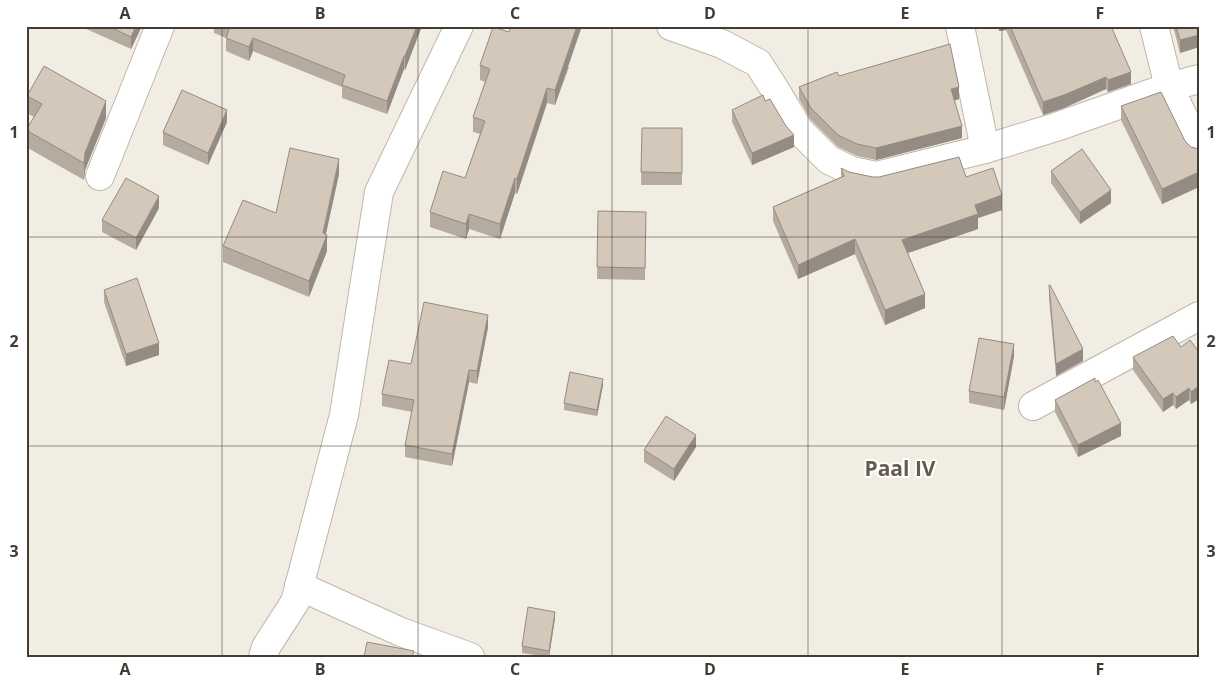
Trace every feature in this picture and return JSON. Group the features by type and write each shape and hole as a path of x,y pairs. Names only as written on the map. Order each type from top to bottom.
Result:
{"street":[{"path":"100,176 160,26"},
{"path":"263,657 266,647 295,602 344,415 379,192 459,26"},
{"path":"671,26 722,44 758,63 799,130 830,160 852,171 876,176 985,149 1056,127 1169,87 1199,79"},
{"path":"960,26 985,149"},
{"path":"1154,26 1169,87 1199,149"},
{"path":"1033,406 1199,316"},
{"path":"299,586 401,632 470,657"}],"building":[{"path":"108,26 136,26 131,37"},
{"path":"229,26 417,26 387,101 342,85 345,75 253,38 249,47 226,38"},
{"path":"511,26 577,26 555,90 547,88 500,224 469,214 466,224 430,212 443,171 465,178 485,121 473,117 490,69 480,65 493,27 509,32"},
{"path":"1010,26 1111,26 1131,72 1108,80 1106,77 1043,102"},
{"path":"1176,26 1199,26 1199,35 1180,40"},
{"path":"950,44 959,87 951,89 962,126 876,148 857,144 838,135 811,108 799,87 837,72 839,76"},
{"path":"44,66 106,101 85,153 84,163 26,130 42,104 27,96"},
{"path":"182,90 227,110 208,153 163,132"},
{"path":"1161,92 1185,141 1191,147 1199,149 1199,172 1162,189 1121,106"},
{"path":"763,95 765,101 770,99 786,126 794,135 752,153 732,110"},
{"path":"642,128 682,128 682,173 641,172"},
{"path":"290,148 339,159 323,233 327,235 309,281 223,246 243,200 276,213"},
{"path":"1082,149 1111,190 1080,212 1051,171"},
{"path":"959,157 966,177 993,168 1002,195 975,205 978,214 902,240 925,294 885,310 855,239 798,265 773,207 844,176 841,168 849,172 879,177"},
{"path":"126,178 159,196 136,238 102,220"},
{"path":"598,211 646,212 645,268 597,267"},
{"path":"137,278 159,343 126,354 104,290"},
{"path":"1049,285 1083,349 1056,364"},
{"path":"424,302 488,315 477,371 469,370 452,454 405,445 414,400 382,394 389,360 411,364"},
{"path":"1173,336 1181,347 1190,340 1199,352 1199,386 1191,392 1189,388 1176,397 1173,393 1163,399 1133,357"},
{"path":"979,338 1014,344 1004,397 969,391"},
{"path":"570,372 603,379 597,410 564,403"},
{"path":"1095,378 1095,382 1098,380 1121,423 1078,445 1055,400"},
{"path":"666,416 696,435 674,469 644,450"},
{"path":"528,607 555,612 549,651 522,646"},
{"path":"367,642 414,651 412,657 364,657"}],"district":[{"name":"Paal IV","path":"900,469"}]}
